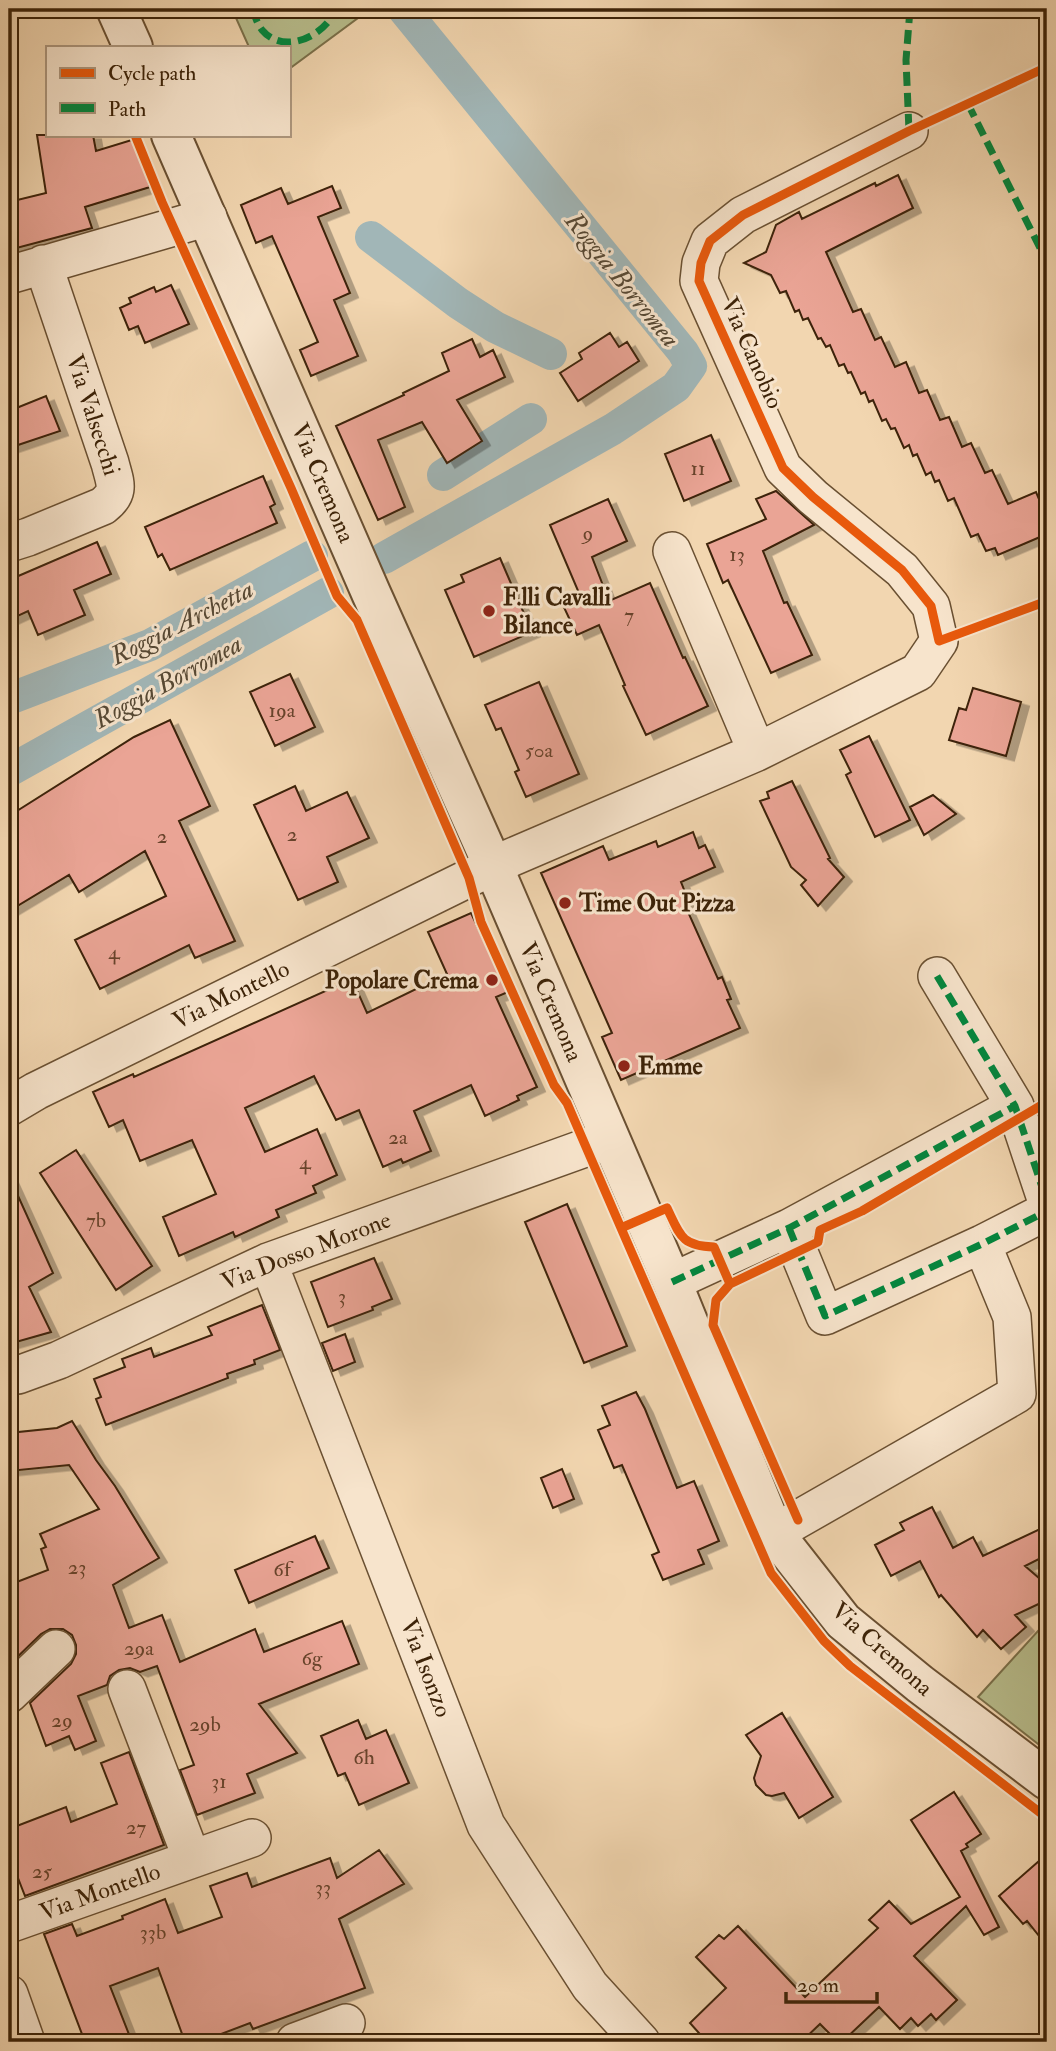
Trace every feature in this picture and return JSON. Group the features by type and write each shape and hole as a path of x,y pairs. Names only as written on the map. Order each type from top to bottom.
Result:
{"street":[{"path":"116,9 133,46"},
{"name":"Via Canobio","path":"493,866 757,752 918,672 939,641 931,606 902,570 813,497 783,468 699,281 701,264 710,242 743,215 909,131"},
{"name":"Via Cremona","path":"171,136 493,866 672,1282 774,1533 844,1621 920,1684 1047,1780"},
{"path":"9,275 208,217"},
{"name":"Via Valsecchi","path":"9,543 103,506 112,499 116,488 43,264"},
{"path":"672,551 757,752"},
{"name":"Via Montello","path":"9,1107 48,1085 493,866"},
{"path":"937,976 1016,1106 1047,1202"},
{"path":"672,1282 789,1228 1016,1106"},
{"name":"Via Dosso Morone","path":"9,1374 18,1375 59,1360 268,1262 610,1139"},
{"path":"789,1228 825,1316 1047,1211"},
{"path":"774,1533 1017,1394 1012,1317 982,1244"},
{"name":"Via Isonzo","path":"268,1262 486,1825 590,1986 641,2042"},
{"path":"9,1694 56,1649"},
{"name":"Via Montello","path":"127,1689 192,1859"},
{"name":"Via Montello","path":"9,1924 252,1838"},
{"path":"9,1993 26,2042"},
{"path":"295,2042 346,2023"}],"green space":[{"path":"232,9 357,9 362,15 290,68 290,46 249,46"},
{"path":"1047,1621 1047,1751 978,1697"}],"building":[{"path":"37,135 93,136 96,151 135,139 150,187 85,207 92,228 9,250 9,202 46,193"},
{"path":"898,175 913,208 826,252 853,312 861,309 875,340 881,337 895,367 906,362 919,393 927,390 940,420 949,417 962,447 971,443 985,473 992,470 1008,504 1036,492 1047,518 1047,534 998,555 995,548 986,551 978,534 971,537 954,498 948,501 939,480 935,482 931,472 926,475 917,454 913,456 909,445 904,448 895,428 891,429 886,419 882,421 873,400 869,402 865,392 861,394 851,372 848,373 844,364 839,366 830,345 826,347 821,338 818,339 808,318 803,320 799,310 795,312 786,291 780,293 771,275 744,263 766,252 776,225 799,212 802,219 875,183 876,186"},
{"path":"332,186 341,208 318,217 350,293 334,300 358,356 311,376 300,350 318,342 272,236 256,243 241,205 281,188 288,204"},
{"path":"171,285 189,324 145,343 138,326 129,330 120,308 131,303 129,298 154,287 156,292"},
{"path":"610,333 619,347 627,342 639,361 578,401 560,373 582,359 579,353"},
{"path":"472,339 480,357 493,350 505,377 457,400 482,441 447,463 422,422 378,440 405,507 378,520 336,426 449,371 442,353"},
{"path":"46,396 60,431 9,448 9,411"},
{"path":"711,435 731,481 684,501 665,454"},
{"path":"263,476 275,504 270,507 277,523 170,570 162,554 158,557 145,527"},
{"path":"776,491 814,525 763,551 784,603 787,602 812,655 771,673 728,580 723,583 707,544 766,519 756,499"},
{"path":"608,499 627,541 592,557 609,601 650,583 683,658 685,657 708,706 646,735 599,625 577,635 561,601 579,593 550,525"},
{"path":"97,542 111,574 74,590 85,615 38,635 28,611 9,620 9,580"},
{"name":"F.lli Cavalli Bilance","path":"500,558 532,632 474,657 445,590 464,582 461,575"},
{"path":"290,674 315,727 275,746 250,692"},
{"path":"539,682 579,774 526,797 515,772 519,770 501,728 496,730 485,705"},
{"path":"973,688 1021,702 1006,756 949,740 959,708 966,710"},
{"path":"170,720 210,806 179,821 235,941 195,958 189,945 100,989 75,940 166,896 145,851 79,892 69,875 9,911 9,816 134,737"},
{"path":"869,736 910,820 875,837 846,775 851,772 840,750"},
{"path":"792,781 830,858 828,859 844,877 818,906 801,885 806,880 791,867 760,801 769,798 767,792"},
{"path":"295,786 306,811 347,792 369,838 327,857 338,882 298,900 254,805"},
{"path":"933,795 956,814 924,835 910,807"},
{"path":"693,832 699,848 705,845 715,867 681,882 689,902 684,903 718,979 722,977 731,999 727,1000 740,1028 621,1080 602,1037 612,1033 541,873 603,846 609,860 656,841 658,847"},
{"path":"471,913 508,992 496,997 537,1087 517,1096 519,1100 485,1116 471,1085 414,1111 431,1151 403,1163 401,1159 383,1167 359,1110 336,1120 314,1076 245,1108 265,1152 317,1129 337,1175 313,1186 316,1193 276,1210 279,1217 235,1237 233,1232 179,1256 163,1217 216,1194 192,1140 140,1161 123,1120 109,1127 93,1092 133,1074 134,1077 352,979 367,1013 447,974 428,932"},
{"path":"76,1150 152,1266 116,1290 40,1173"},
{"path":"9,1176 53,1273 29,1287 51,1332 9,1344"},
{"path":"567,1204 627,1346 584,1363 525,1222"},
{"path":"374,1258 392,1299 372,1307 373,1310 328,1327 311,1282"},
{"path":"262,1305 280,1350 254,1360 255,1364 227,1374 228,1378 106,1425 96,1399 101,1397 94,1379 125,1367 122,1359 151,1348 154,1357 212,1335 208,1327"},
{"path":"345,1334 355,1362 333,1371 322,1343"},
{"path":"636,1392 677,1488 694,1481 719,1541 698,1550 704,1564 663,1580 652,1555 659,1552 622,1465 614,1468 598,1430 610,1425 602,1406"},
{"path":"72,1421 159,1558 113,1585 129,1628 162,1615 180,1662 255,1629 264,1652 342,1621 359,1664 259,1704 297,1753 247,1774 255,1793 197,1815 180,1770 194,1765 157,1666 140,1672 130,1668 119,1670 110,1676 107,1685 78,1696 96,1741 75,1750 69,1736 46,1746 30,1703 71,1664 76,1654 76,1645 72,1635 63,1629 50,1629 41,1634 9,1665 9,1585 48,1570 41,1549 46,1547 40,1534 99,1509 69,1465 9,1471 9,1433 57,1428"},
{"path":"562,1469 574,1499 553,1508 541,1478"},
{"path":"932,1507 953,1548 973,1537 983,1556 1040,1529 1047,1543 1047,1555 1025,1566 1047,1585 1047,1600 1015,1615 1026,1627 1001,1649 983,1630 977,1637 941,1595 939,1597 920,1561 891,1576 875,1545 904,1530 900,1523"},
{"path":"315,1536 329,1568 249,1603 235,1570"},
{"path":"782,1713 833,1797 799,1818 784,1793 766,1795 756,1785 754,1778 761,1756 746,1735"},
{"path":"358,1720 366,1739 386,1730 409,1783 359,1805 345,1773 338,1776 321,1736"},
{"path":"129,1752 164,1845 25,1896 9,1855 9,1829 66,1807 71,1822 117,1804 101,1763"},
{"path":"954,1792 981,1834 961,1851 999,1927 984,1935 966,1906 914,1956 957,2000 936,2020 931,2014 918,2026 911,2018 900,2029 879,2007 842,2042 838,2042 820,2024 801,2042 707,2042 690,2023 726,1988 696,1957 719,1935 724,1939 738,1926 805,1997 878,1928 869,1920 889,1901 911,1924 960,1897 911,1820"},
{"path":"379,1850 404,1884 339,1919 365,1988 253,2029 250,2023 200,2042 185,2042 158,1968 110,1986 132,2042 85,2042 44,1934 72,1924 77,1936 123,1919 122,1916 165,1899 178,1933 222,1917 210,1886 247,1873 252,1887 330,1858 337,1878"},
{"path":"1047,1854 1047,1946 1027,1921 1023,1924 999,1896"}],"waterway":[{"name":"Roggia Borromea","path":"384,558 613,429 676,387 691,366 683,352 403,9"},
{"name":"Roggia Archetta","path":"371,237 458,303 495,327 551,354"},
{"name":"Roggia Archetta","path":"443,475 531,419"},
{"name":"Roggia Archetta","path":"9,699 150,645 312,556"},
{"name":"Roggia Borromea","path":"9,771 328,593"}],"marked path":[{"path":"252,9 260,28 271,38 292,42 314,34 331,19 336,9"},
{"path":"910,9 906,60 909,131 914,129"},
{"path":"968,104 1047,262"},
{"path":"937,976 1015,1106 1047,1202"},
{"path":"672,1282 789,1228 1015,1106"},
{"path":"789,1228 825,1316 1047,1211"}],"cycle path":[{"path":"1047,67 909,131 743,215 710,241 701,263 699,281 783,468 813,497 902,570 931,606 939,641 1047,601"},
{"path":"135,136 162,202 337,596 357,620 469,878 481,922 554,1085 567,1103 621,1228"},
{"path":"798,1520 713,1325 716,1300 730,1284 818,1242 820,1230 862,1211 1047,1102"},
{"path":"730,1284 714,1247 695,1244 683,1237 667,1208 621,1228 771,1573 824,1641 850,1666 1047,1818"}],"place":[{"name":"F.lli Cavalli Bilance","path":"489,611"},
{"name":"Time Out Pizza","path":"565,903"},
{"name":"Popolare Crema","path":"492,980"},
{"name":"Emme","path":"624,1066"}]}
